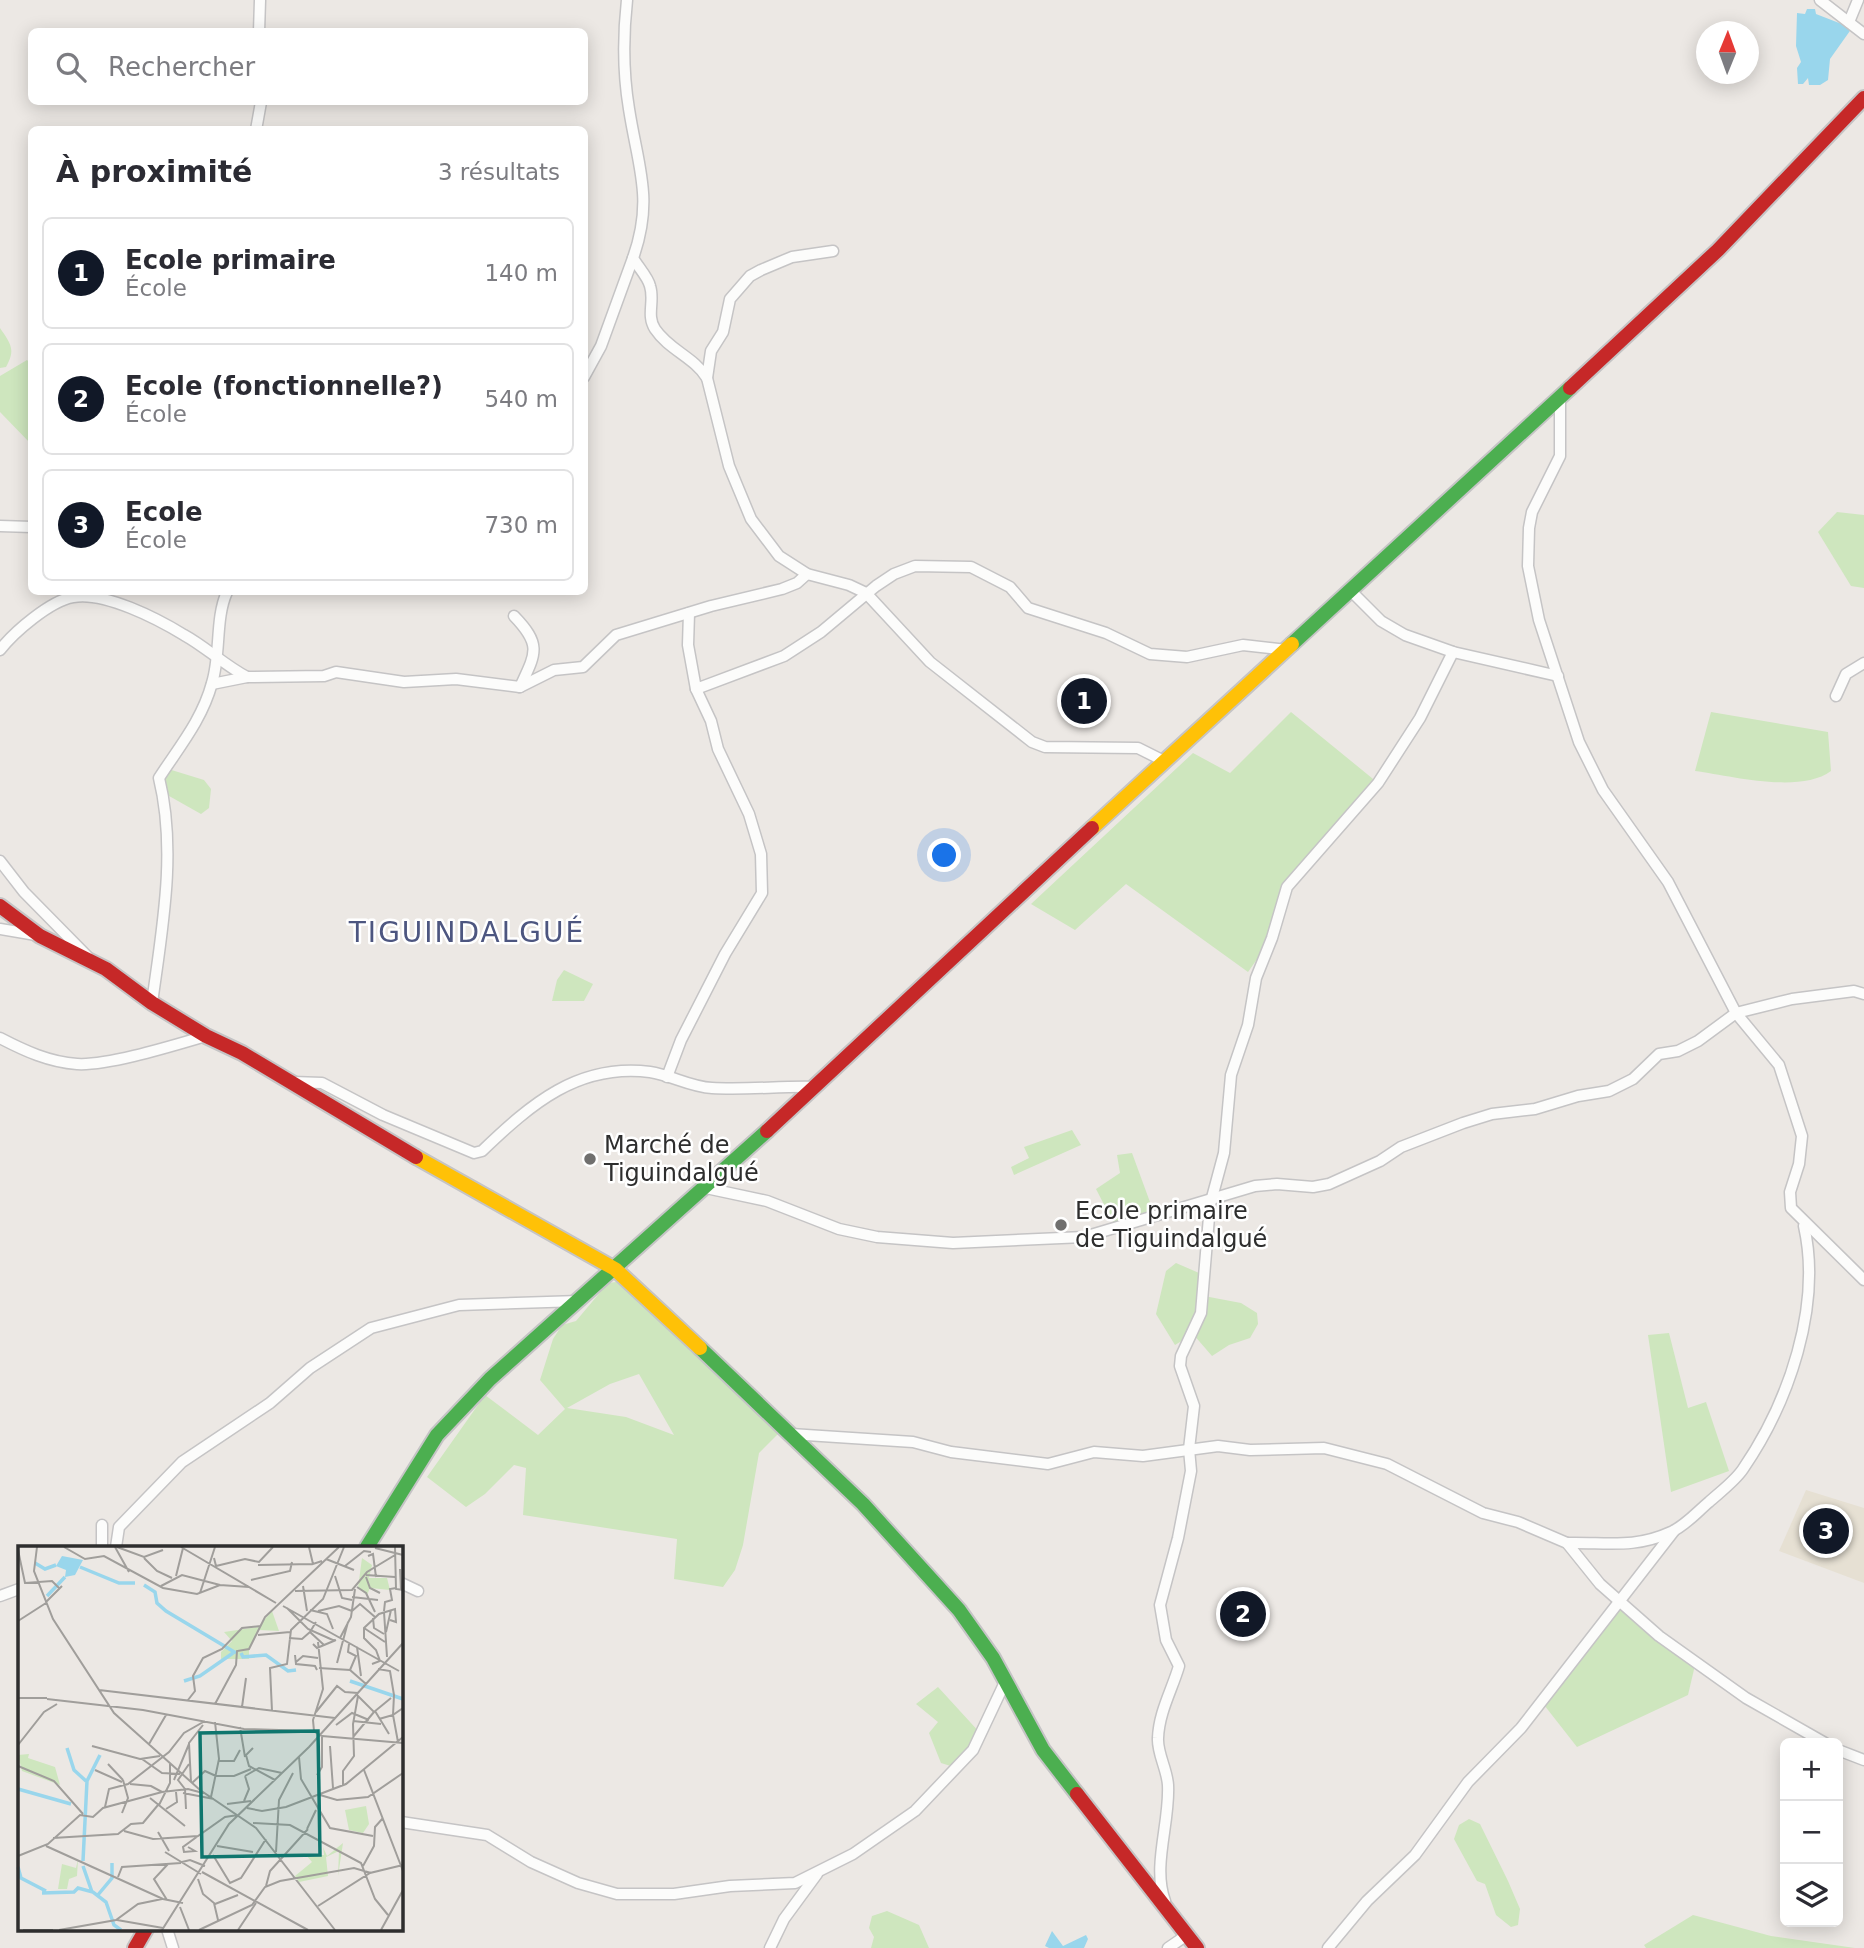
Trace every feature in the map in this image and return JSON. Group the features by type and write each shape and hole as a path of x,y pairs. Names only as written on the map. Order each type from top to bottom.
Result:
{"street":[{"path":"259,28 260,0"},
{"path":"588,370 601,346 643,230 645,189 625,79 626,0"},
{"path":"1820,0 1864,34"},
{"path":"1849,22 1858,0"},
{"path":"368,1546 437,1435 490,1379 706,1188 1718,250 1864,98"},
{"path":"257,126 260,105"},
{"path":"833,251 792,257 750,276 730,299 723,332 711,351 708,378 724,455 751,519 779,556 807,574 849,585 866,593 930,662 1032,742 1045,747 1138,748 1164,761"},
{"path":"633,258 651,287 650,313 655,328 674,348 699,365 708,378"},
{"path":"1560,397 1560,456 1552,477 1532,512 1528,547 1532,591 1580,742 1603,790 1668,882 1736,1013 1779,1065 1802,1136 1799,1164 1790,1192 1791,1208 1864,1280"},
{"path":"0,526 28,527"},
{"path":"696,689 784,656 821,632 866,593 894,574 915,566 971,567 1010,587 1028,608 1106,632 1150,654 1187,657 1243,645 1287,650"},
{"path":"212,684 247,677 324,676 336,673 404,682 456,679 520,687 554,670 583,667 616,635 791,586 807,574"},
{"path":"1352,591 1391,628 1453,652 1558,677"},
{"path":"152,1003 167,896 166,806 159,778 183,746 212,684 228,595"},
{"path":"0,650 13,633 64,600 75,596 97,599 141,613 186,636 217,660 247,677"},
{"path":"667,1077 681,1040 725,954 762,893 761,854 749,814 718,749 711,722 696,689 688,645 689,613"},
{"path":"514,616 534,640 534,657 520,687"},
{"path":"1168,1912 1159,1874 1168,1818 1168,1781 1158,1740 1164,1704 1179,1666 1166,1640 1160,1605 1189,1492 1189,1449 1194,1406 1180,1366 1201,1313 1212,1199 1224,1153 1231,1075 1248,1026 1256,978 1272,938 1287,887 1378,783 1420,718 1453,652"},
{"path":"1836,696 1846,674 1864,663"},
{"path":"0,861 24,892 93,961 152,1003 487,1199 615,1269 863,1504 958,1610 1006,1680 1043,1749 1197,1948"},
{"path":"0,906 40,936 93,961"},
{"path":"0,929 40,936"},
{"path":"706,1188 766,1201 839,1229 877,1237 953,1243 1084,1237 1212,1199 1277,1184 1314,1187 1329,1184 1380,1161 1401,1147 1462,1123 1492,1114 1535,1109 1578,1096 1609,1091 1633,1079 1659,1054 1678,1051 1698,1041 1736,1013 1792,999 1854,991 1864,994"},
{"path":"0,1038 38,1056 78,1064 100,1063 206,1036"},
{"path":"292,1083 321,1083 383,1115 474,1153 482,1151 539,1098 557,1089 615,1070 653,1072 713,1088 815,1087"},
{"path":"1328,1948 1367,1901 1427,1841 1455,1798 1521,1728 1674,1531 1742,1470 1788,1385 1802,1339 1809,1246 1803,1222"},
{"path":"116,1546 119,1527 182,1462 270,1404 310,1368 371,1328 459,1305 579,1301"},
{"path":"791,1434 913,1442 951,1452 1048,1464 1094,1452 1143,1456 1218,1446 1250,1450 1324,1448 1356,1454 1408,1472 1483,1513 1518,1522 1567,1543 1631,1545 1674,1531"},
{"path":"102,1546 103,1525"},
{"path":"1567,1543 1600,1584 1659,1636 1746,1699 1816,1738"},
{"path":"402,1583 418,1591"},
{"path":"0,1596 18,1589"},
{"path":"402,1822 487,1835 531,1863 578,1883 617,1894 674,1894 730,1886 795,1883 853,1854 915,1811 973,1750 1006,1680"},
{"path":"1843,1751 1864,1760"},
{"path":"769,1948 784,1919 817,1873"},
{"path":"135,1948 145,1930"},
{"path":"167,1930 173,1948"},
{"path":"1168,1948 1186,1934"}],"shaded area":[{"path":"1806,1490 1864,1508 1864,1583 1779,1551"}],"green space":[{"path":"0,328 11,351 6,367 0,368"},
{"path":"28,361 28,441 0,412 0,376"},
{"path":"1837,512 1864,515 1864,588 1851,586 1818,532"},
{"path":"1291,712 1378,783 1287,887 1272,938 1248,972 1126,884 1075,930 1031,904 1193,753 1230,773"},
{"path":"1711,712 1828,732 1831,771 1818,778 1802,781 1765,782 1695,771"},
{"path":"165,768 204,780 211,789 209,808 201,814 162,792"},
{"path":"564,970 593,984 584,1001 552,1001 557,980"},
{"path":"1072,1130 1081,1145 1014,1175 1011,1167 1029,1158 1024,1147"},
{"path":"1132,1153 1154,1213 1114,1224 1096,1189 1120,1173 1117,1155"},
{"path":"1176,1263 1206,1276 1204,1296 1241,1303 1257,1313 1258,1324 1250,1338 1229,1345 1212,1356 1193,1334 1175,1345 1156,1314 1166,1271"},
{"path":"608,1283 634,1285 783,1429 759,1453 743,1545 735,1570 723,1587 674,1579 677,1539 523,1515 526,1468 514,1465 485,1494 466,1507 427,1477 485,1395 538,1435 565,1409 540,1380 553,1339 562,1325 576,1321","holes":["639,1374 674,1435 626,1417 567,1408 610,1384"]},
{"path":"1669,1333 1688,1408 1706,1402 1729,1471 1671,1492 1648,1335"},
{"path":"1619,1599 1696,1661 1688,1695 1577,1747 1541,1701"},
{"path":"938,1687 981,1734 957,1768 941,1763 929,1733 938,1722 916,1704"},
{"path":"1469,1819 1480,1824 1508,1881 1520,1909 1518,1925 1511,1927 1496,1915 1485,1884 1477,1881 1454,1839 1459,1825"},
{"path":"887,1911 919,1925 929,1948 871,1948 874,1937 869,1928 872,1916"},
{"path":"1693,1915 1771,1936 1855,1948 1646,1948 1644,1945"}],"water":[{"path":"1807,9 1815,9 1816,14 1852,28 1830,59 1828,80 1820,85 1809,85 1808,78 1803,84 1798,84 1797,68 1801,62 1796,46 1797,13 1805,14"},
{"path":"1052,1931 1063,1946 1086,1935 1088,1939 1084,1948 1049,1948 1045,1946"}],"traffic: fast":[{"path":"1292,644 1570,388"},
{"path":"368,1546 437,1435 490,1379 767,1131"},
{"path":"700,1348 863,1504 959,1610 993,1658 1043,1750 1077,1794"}],"traffic: slow":[{"path":"1092,828 1292,644"},
{"path":"416,1157 615,1269 700,1348"}],"traffic: jam":[{"path":"1570,388 1718,250 1864,98"},
{"path":"767,1131 1092,828"},
{"path":"0,906 40,936 106,969 152,1003 206,1036 242,1053 416,1157"},
{"path":"1077,1794 1197,1948"},
{"path":"135,1948 145,1930"}],"place":[{"name":"Ecole primaire","path":"1084,701"},
{"name":"Marché de Tiguindalgué","path":"590,1159"},
{"name":"Ecole primaire de Tiguindalgué","path":"1061,1225"},
{"name":"Ecole","path":"1826,1531"},
{"name":"Ecole (fonctionnelle?)","path":"1243,1614"}],"district":[{"name":"TIGUINDALGUÉ","path":"467,932"}]}
